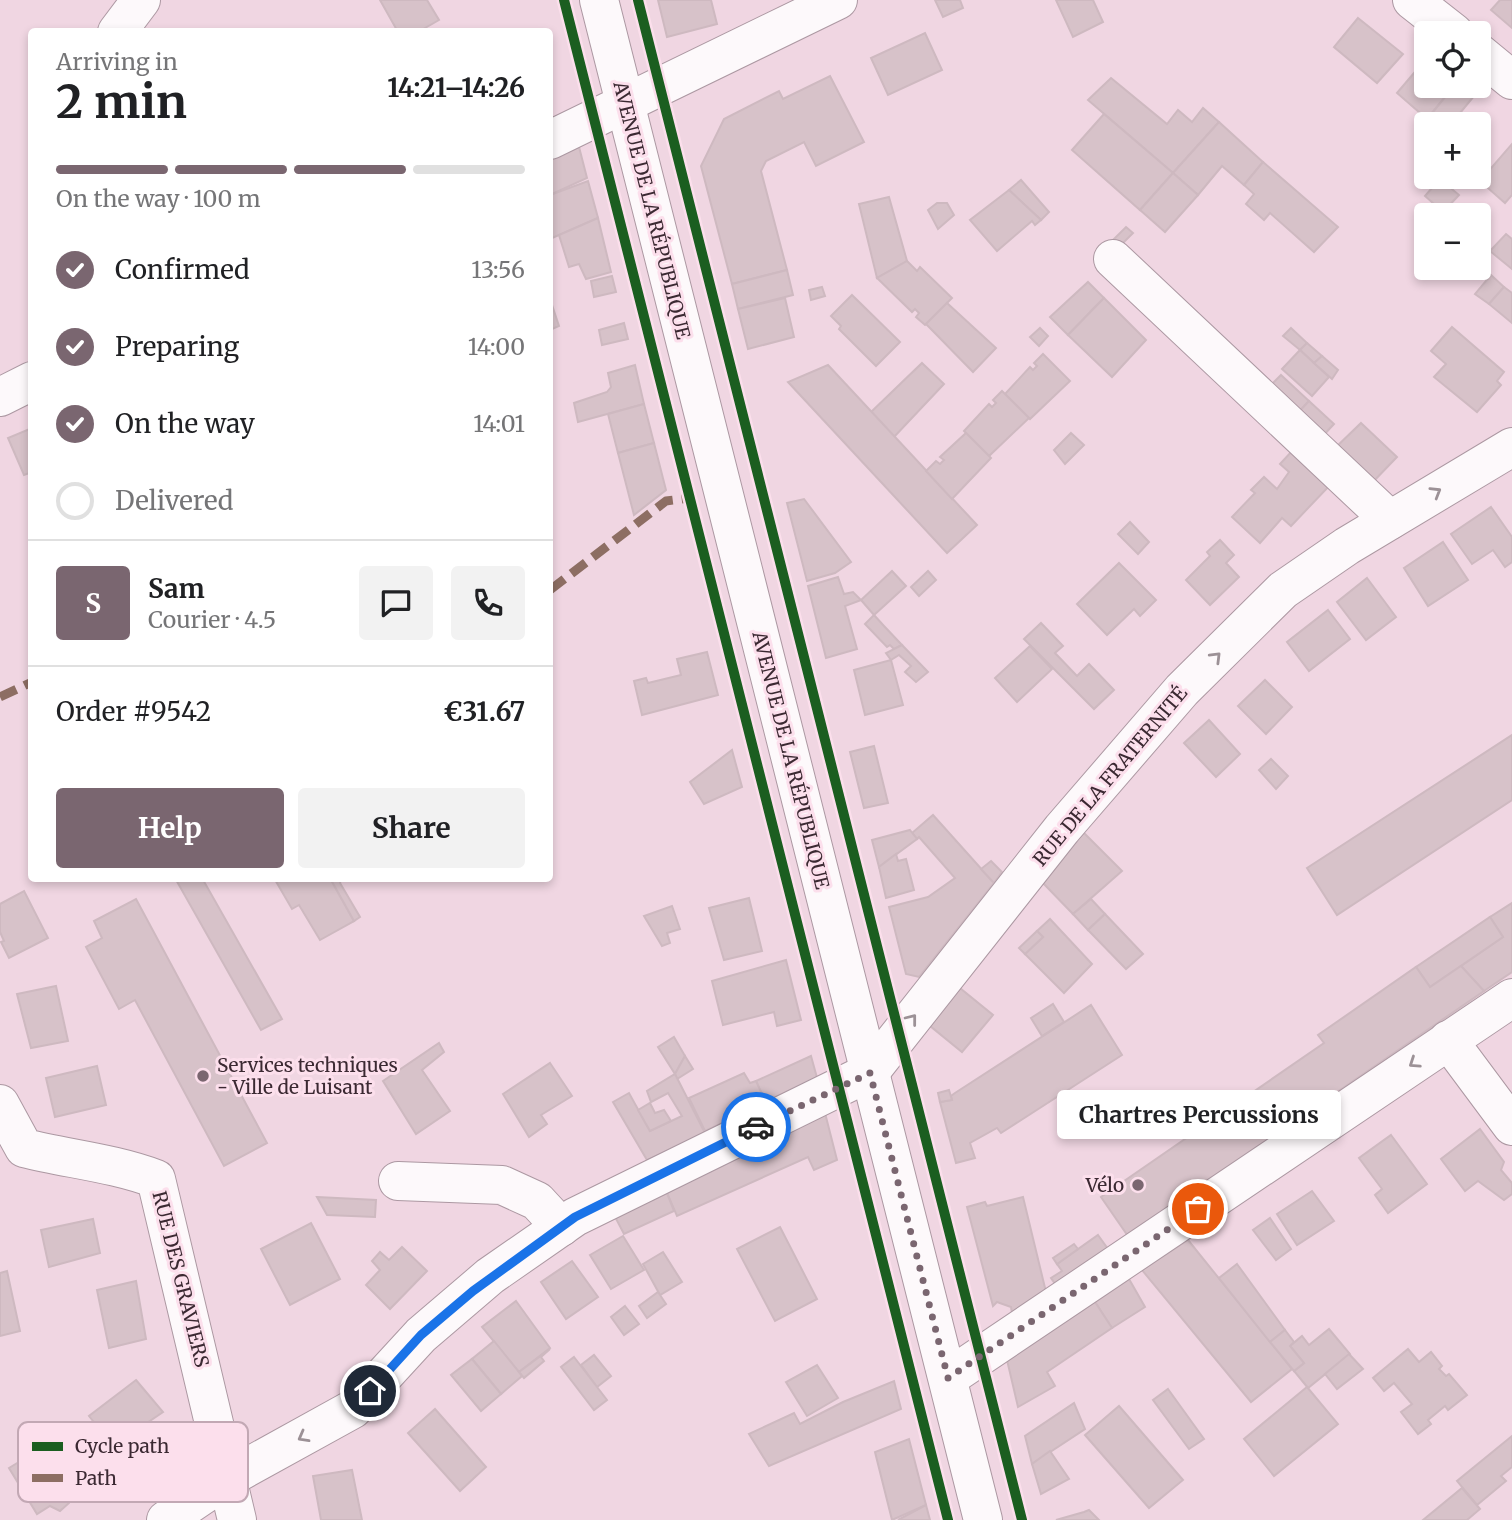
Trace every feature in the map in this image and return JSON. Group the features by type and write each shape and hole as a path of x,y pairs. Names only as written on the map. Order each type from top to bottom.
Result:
{"street":[{"path":"120,28 141,0"},
{"name":"AVENUE DE LA RÉPUBLIQUE","path":"599,0 983,1520"},
{"path":"553,139 625,106 838,0"},
{"path":"1412,0 1439,21"},
{"path":"1491,63 1512,80"},
{"path":"1113,259 1390,520"},
{"path":"0,397 28,383"},
{"name":"RUE DE LA FRATERNITÉ","path":"870,1073 1062,829 1182,690 1283,590 1390,520 1512,447"},
{"path":"948,1378 1512,998"},
{"path":"1448,1040 1512,1126"},
{"path":"248,1467 353,1409 421,1335 490,1276 561,1227 630,1188 870,1073"},
{"name":"RUE DES GRAVIERS","path":"0,1104 24,1148 79,1161 121,1166 156,1179 215,1422"},
{"path":"398,1181 502,1185 537,1201 561,1227"},
{"path":"166,1520 193,1502"},
{"name":"RUE DES GRAVIERS","path":"233,1502 237,1520"}],"building":[{"path":"380,0 427,0 439,20 425,28 396,28"},
{"path":"658,0 711,0 717,24 667,37"},
{"path":"935,0 960,0 963,8 943,17"},
{"path":"1056,0 1093,0 1103,22 1073,37"},
{"path":"1500,0 1512,0 1512,28 1491,10"},
{"path":"1358,18 1403,54 1377,83 1334,47"},
{"path":"925,33 942,70 888,95 871,58"},
{"path":"1414,73 1414,98 1444,98 1433,112 1419,112 1397,93"},
{"path":"830,76 864,142 816,166 804,142 766,161 761,171 787,270 732,284 701,166 724,119 779,91 783,99"},
{"path":"1111,78 1167,124 1178,110 1192,122 1203,108 1219,122 1173,173 1088,100"},
{"path":"1444,98 1472,98 1461,112 1433,112"},
{"path":"1104,114 1173,173 1140,210 1072,150"},
{"path":"1219,122 1263,162 1244,185 1222,166 1198,195 1173,173"},
{"path":"578,143 587,178 553,194 553,156"},
{"path":"1512,144 1512,195 1505,203 1489,189 1491,168"},
{"path":"1263,162 1338,227 1314,252 1270,213 1264,220 1246,204 1254,194 1244,185"},
{"path":"1173,173 1198,195 1165,232 1140,210"},
{"path":"1021,180 1049,212 1041,220 1009,190"},
{"path":"588,181 598,218 553,238 553,194"},
{"path":"1431,189 1452,189 1459,195 1451,203 1433,203 1425,196"},
{"path":"1009,190 1041,220 1035,225 1032,221 997,251 970,220"},
{"path":"889,197 907,261 877,278 859,204"},
{"path":"937,203 947,203 954,215 938,229 928,210"},
{"path":"598,218 611,272 586,279 579,264 569,267 559,235"},
{"path":"1126,227 1133,233 1119,247 1112,241"},
{"path":"1506,234 1512,239 1512,269 1491,252"},
{"path":"907,261 917,271 920,267 952,298 925,325 916,317 919,313 915,309 912,312 877,278"},
{"path":"787,270 793,295 738,309 732,284"},
{"path":"1491,275 1504,287 1489,304 1475,294 1487,280 1491,280"},
{"path":"612,276 616,292 594,297 591,281"},
{"path":"1088,282 1104,298 1068,335 1050,317"},
{"path":"822,287 825,296 811,300 809,290"},
{"path":"1504,287 1512,293 1512,323 1489,304"},
{"path":"852,295 900,342 876,366 839,329 841,326 831,316"},
{"path":"785,298 794,337 748,349 738,309"},
{"path":"1104,298 1146,340 1112,377 1068,335"},
{"path":"947,303 996,348 973,372 926,324"},
{"path":"553,308 559,326 553,329"},
{"path":"624,323 628,339 602,345 599,330"},
{"path":"1452,327 1504,372 1497,381 1501,385 1477,412 1434,377 1446,364 1431,351"},
{"path":"1040,328 1048,336 1039,346 1030,337"},
{"path":"1291,328 1307,343 1300,350 1283,336"},
{"path":"1307,343 1322,356 1314,363 1300,350"},
{"path":"1300,350 1329,377 1312,396 1282,369"},
{"path":"1043,354 1070,381 1030,419 1005,394 1030,367 1033,370 1037,366 1034,363"},
{"path":"1322,356 1338,370 1332,379 1314,363"},
{"path":"922,363 944,384 894,437 871,412"},
{"path":"635,365 644,404 578,422 574,403 607,392 611,387 608,373"},
{"path":"828,365 977,525 947,553 788,382"},
{"path":"1281,375 1309,401 1296,415 1267,389"},
{"path":"1002,391 1029,418 989,456 964,431 989,404 992,407 996,403 993,400"},
{"path":"1309,401 1334,424 1320,439 1296,415"},
{"path":"644,404 654,443 618,453 608,414"},
{"path":"1361,423 1397,457 1369,486 1332,451"},
{"path":"28,430 28,474 24,475 8,438"},
{"path":"966,433 991,458 952,499 926,471 936,461 940,464 944,460 940,457"},
{"path":"1071,433 1084,445 1065,464 1054,450"},
{"path":"654,443 666,490 634,515 618,453"},
{"path":"1294,449 1331,484 1291,526 1282,518 1260,543 1232,517 1255,493 1251,490 1264,477 1277,489 1289,472 1280,464"},
{"path":"804,499 851,562 835,573 807,581 787,503"},
{"path":"1491,507 1512,537 1512,562 1505,567 1493,550 1472,564 1451,534"},
{"path":"1130,522 1149,542 1138,554 1118,534"},
{"path":"1220,540 1234,555 1226,563 1239,577 1210,605 1186,580 1210,556 1207,552"},
{"path":"1443,542 1468,580 1428,606 1404,568"},
{"path":"1119,563 1156,600 1140,616 1134,609 1107,635 1077,604"},
{"path":"892,571 906,586 874,615 861,600"},
{"path":"928,571 936,580 919,596 911,587"},
{"path":"838,577 844,594 853,592 861,600 845,606 857,649 826,658 808,586"},
{"path":"1367,578 1396,617 1366,640 1337,602"},
{"path":"1328,610 1350,639 1309,671 1287,642"},
{"path":"874,615 902,645 894,649 890,645 887,647 865,624"},
{"path":"1041,623 1063,646 1055,653 1077,676 1089,664 1114,690 1094,709 1024,639"},
{"path":"902,645 928,672 916,682 905,672 911,666 899,655 891,660 886,653"},
{"path":"1030,646 1052,669 1017,702 995,678"},
{"path":"707,652 718,695 642,715 634,681 646,678 648,683 681,675 677,659"},
{"path":"891,660 903,705 865,715 854,670"},
{"path":"1265,680 1292,707 1266,734 1238,706"},
{"path":"1209,720 1240,754 1216,777 1184,743"},
{"path":"1512,735 1512,800 1337,915 1307,868"},
{"path":"874,746 888,803 864,808 850,752"},
{"path":"732,750 742,787 704,804 690,782"},
{"path":"1271,759 1288,776 1276,789 1259,770"},
{"path":"933,815 994,883 919,977 906,974 889,907 928,897 955,878 919,837 917,839 912,833"},
{"path":"910,830 917,839 879,867 872,840"},
{"path":"1082,831 1122,871 1073,914 1040,880"},
{"path":"896,854 898,861 906,859 914,890 886,898 879,867"},
{"path":"991,861 1002,872 994,883 981,869"},
{"path":"177,882 204,882 282,1019 261,1030"},
{"path":"276,882 332,882 354,921 320,940 299,905 292,909"},
{"path":"332,882 340,882 360,917 354,921"},
{"path":"24,891 48,938 9,958 1,942 4,941 0,932 0,904"},
{"path":"749,898 762,951 724,960 709,908"},
{"name":"Services techniques - Ville de Luisant","path":"136,899 267,1143 224,1166 135,1000 119,1009 86,947 102,938 94,921"},
{"path":"1091,899 1105,914 1088,930 1073,914"},
{"path":"1512,903 1512,972 1484,991 1461,966 1503,937 1490,917"},
{"path":"672,906 680,929 667,933 670,943 662,946 644,916"},
{"path":"1105,914 1143,954 1126,969 1088,930"},
{"path":"1490,917 1503,937 1430,987 1416,967"},
{"path":"1050,919 1092,964 1064,993 1025,954 1043,937 1037,931"},
{"path":"1037,931 1043,937 1025,954 1019,948"},
{"path":"786,960 801,1020 777,1026 774,1012 723,1025 712,981"},
{"path":"1461,966 1484,991 1128,1236 1101,1197 1324,1043 1318,1035 1416,967 1430,987"},
{"path":"955,984 993,1015 962,1052 924,1021"},
{"path":"56,986 68,1041 31,1048 17,994"},
{"path":"1053,1004 1064,1022 1042,1036 1031,1018"},
{"path":"1091,1005 1122,1055 1001,1133 997,1128 970,1143 975,1158 956,1163 940,1102 952,1100 951,1096 955,1093"},
{"path":"674,1037 685,1056 675,1074 658,1047"},
{"path":"439,1043 444,1052 422,1070 450,1111 416,1134 383,1081"},
{"path":"685,1056 693,1069 677,1079 675,1074"},
{"path":"811,1056 819,1085 768,1107 756,1081"},
{"path":"550,1063 572,1096 541,1115 547,1124 529,1137 503,1094"},
{"path":"97,1066 106,1105 55,1117 46,1078"},
{"path":"744,1073 750,1083 756,1081 766,1103 705,1131 689,1098"},
{"path":"675,1074 706,1135 647,1160 613,1102 629,1093 650,1131 682,1116 668,1093 651,1102 647,1091"},
{"path":"949,1090 952,1100 940,1102 938,1093"},
{"path":"650,1103 655,1113 664,1110 671,1121 650,1131 638,1110"},
{"path":"825,1113 837,1160 814,1170 808,1157 677,1216 664,1186"},
{"path":"1480,1129 1504,1162 1501,1170 1512,1183 1512,1194 1504,1200 1478,1181 1465,1191 1441,1159"},
{"path":"1391,1135 1427,1184 1388,1213 1375,1195 1382,1189 1359,1158"},
{"path":"664,1186 674,1211 624,1234 612,1211"},
{"path":"1312,1191 1334,1221 1297,1245 1277,1214"},
{"path":"317,1197 376,1200 375,1217 327,1215"},
{"path":"1023,1197 1046,1292 1012,1313 1011,1307 997,1302 993,1306 967,1207 985,1202 987,1206"},
{"path":"1270,1218 1291,1249 1276,1260 1253,1230"},
{"path":"93,1219 100,1253 49,1267 41,1230"},
{"path":"311,1223 340,1279 290,1305 261,1249"},
{"path":"780,1227 817,1299 775,1321 737,1249"},
{"path":"1098,1235 1108,1249 1056,1285 1051,1278 1062,1271 1057,1264"},
{"path":"623,1236 644,1270 611,1289 590,1255"},
{"path":"1188,1240 1292,1369 1251,1402 1142,1270"},
{"path":"1074,1244 1078,1249 1057,1264 1053,1258"},
{"path":"402,1247 427,1271 390,1309 366,1285 380,1270 372,1261 380,1252 389,1260"},
{"path":"663,1252 682,1282 660,1295 643,1264"},
{"path":"572,1261 598,1297 566,1319 541,1282"},
{"path":"1237,1264 1285,1330 1270,1342 1219,1278"},
{"path":"7,1271 20,1331 0,1336 0,1273"},
{"path":"1129,1279 1145,1307 1112,1328 1095,1302"},
{"path":"136,1281 146,1339 109,1348 97,1290"},
{"path":"658,1292 666,1304 647,1318 639,1306"},
{"path":"516,1301 550,1348 519,1372 482,1327"},
{"path":"1095,1302 1112,1328 1047,1372 1055,1386 1018,1407 1007,1360"},
{"path":"625,1306 639,1324 624,1335 611,1317"},
{"path":"1329,1329 1350,1354 1308,1388 1294,1371 1304,1363 1290,1346 1302,1336 1309,1345"},
{"path":"1285,1330 1294,1342 1290,1346 1304,1363 1294,1371 1270,1342"},
{"path":"494,1341 522,1376 501,1394 472,1359"},
{"path":"550,1349 541,1357 544,1361 524,1378 519,1372"},
{"path":"1408,1349 1419,1362 1431,1352 1442,1366 1439,1369 1446,1376 1449,1374 1467,1395 1448,1410 1445,1406 1428,1420 1431,1424 1418,1434 1401,1412 1412,1404 1394,1383 1384,1391 1373,1378"},
{"path":"1349,1354 1363,1369 1337,1389 1325,1374"},
{"path":"594,1355 611,1376 597,1387 581,1365"},
{"path":"574,1357 607,1400 594,1410 561,1367"},
{"path":"472,1359 501,1394 481,1411 451,1375"},
{"path":"817,1365 838,1398 807,1416 786,1382"},
{"path":"136,1380 163,1412 148,1422 94,1422 89,1416"},
{"path":"894,1381 901,1409 769,1466 749,1434 794,1413 800,1424 843,1402"},
{"path":"1307,1387 1338,1424 1274,1476 1244,1439"},
{"path":"1168,1389 1204,1439 1189,1449 1153,1400"},
{"path":"1074,1403 1085,1429 1032,1464 1025,1436"},
{"path":"1119,1406 1183,1480 1149,1508 1085,1435"},
{"path":"435,1409 486,1467 460,1491 408,1433"},
{"path":"1512,1436 1512,1467 1501,1476 1506,1481 1477,1505 1457,1481"},
{"path":"909,1439 926,1505 892,1520 875,1452"},
{"path":"1050,1451 1069,1479 1041,1494 1032,1464"},
{"path":"18,1462 18,1483 9,1468"},
{"path":"352,1470 362,1520 321,1520 313,1476"},
{"path":"1462,1488 1480,1509 1467,1520 1423,1520"},
{"path":"30,1502 69,1502 60,1511 50,1506 37,1514"},
{"path":"926,1505 930,1520 898,1520"},
{"path":"1089,1510 1099,1520 1056,1520 1084,1512"}],"marked path":[{"path":"553,588 666,501 690,498"},
{"path":"0,697 28,684"}],"cycle path":[{"path":"564,0 948,1520"},
{"path":"638,0 1022,1520"}],"way so far":[{"path":"756,1127 870,1073 948,1378 1198,1209"}],"place":[{"name":"Services techniques - Ville de Luisant","path":"203,1076"},
{"name":"Vélo","path":"1138,1185"},
{"name":"Chartres Percussions","path":"1198,1209"}],"route":[{"path":"370,1391 421,1335 490,1276 575,1217 756,1127"}]}
